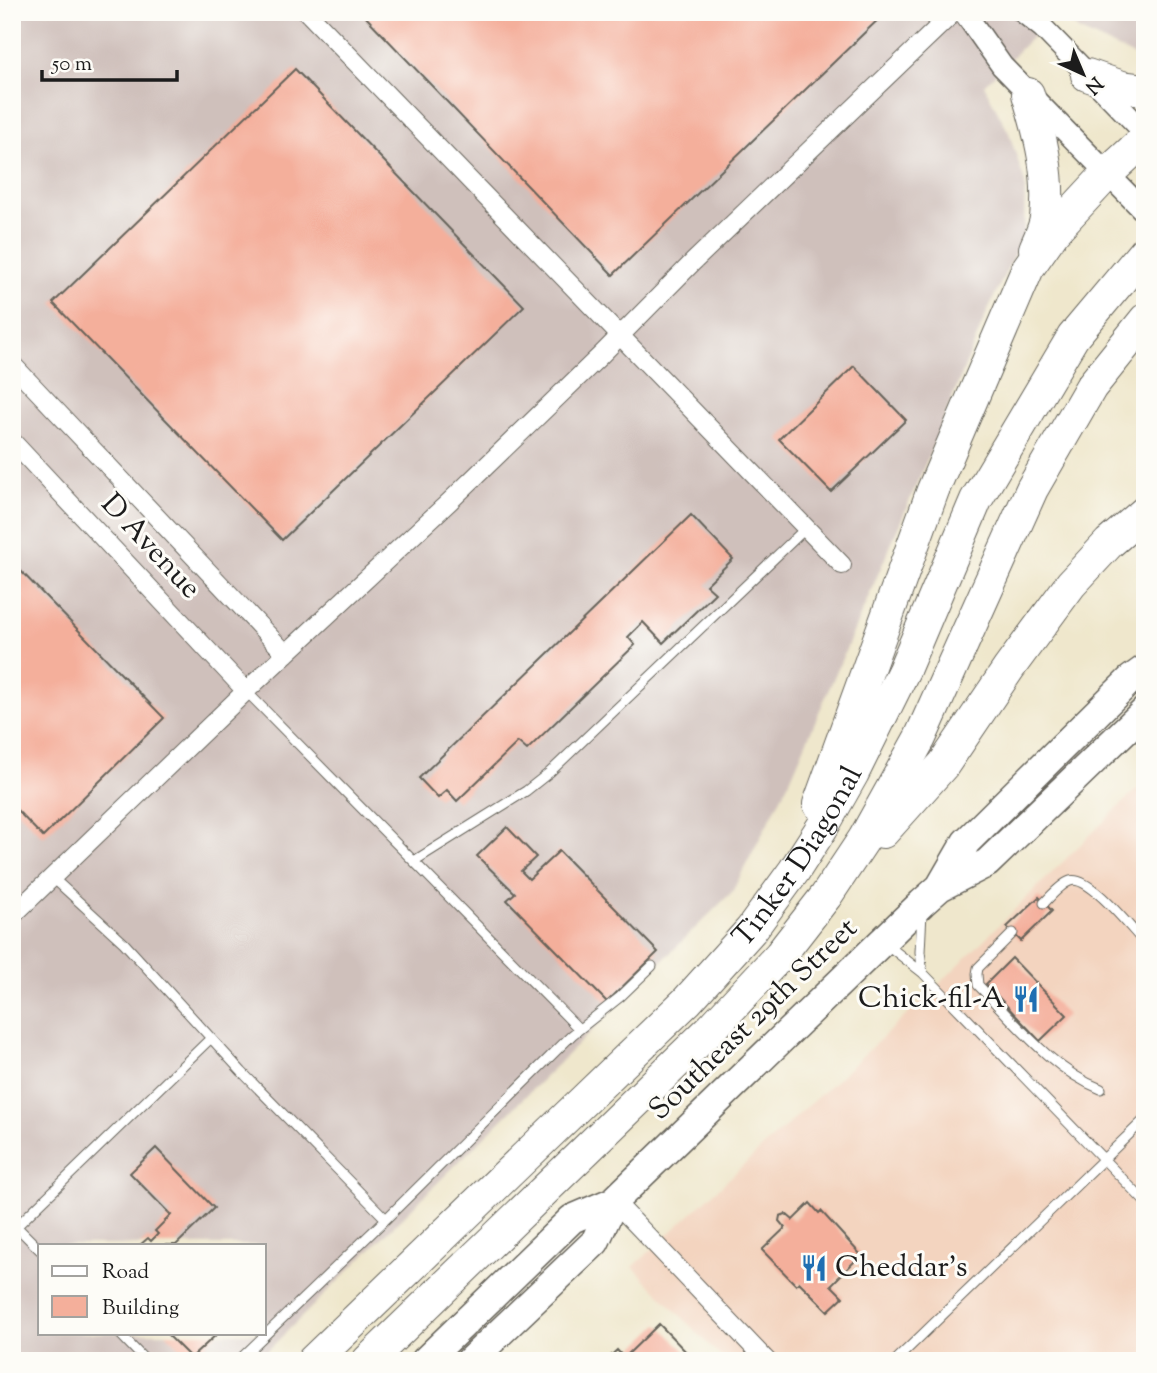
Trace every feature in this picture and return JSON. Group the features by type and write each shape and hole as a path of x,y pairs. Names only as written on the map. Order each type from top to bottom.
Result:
{"highway":[{"path":"1087,75 1122,87 1145,90"},
{"path":"794,871 933,490 1046,220 1043,145 1028,94"},
{"path":"1028,268 1054,231 1107,174 1145,139"},
{"name":"Tinker Diagonal","path":"313,1361 687,1002 751,930 823,826 881,719 976,500 1073,337 1145,251"},
{"name":"Tinker Diagonal","path":"369,1361 712,1028 780,955 826,895 864,839 920,738 1002,553 1048,458 1091,387 1145,320"},
{"path":"826,895 944,764 1009,668 1071,584 1109,543 1145,512"}],"main road":[{"name":"Southeast 29th Street","path":"470,1361 595,1242 614,1202 931,895 966,842 1131,679 1145,669"},
{"name":"Southeast 29th Street","path":"931,895 987,863 1145,711"},
{"name":"Southeast 29th Street","path":"425,1361 572,1219 614,1202"}],"street":[{"path":"307,12 842,565"},
{"path":"12,916 246,691 449,502 693,262 954,12"},
{"path":"964,12 1002,66 1145,212"},
{"path":"1023,12 1042,27 1145,132"},
{"path":"12,364 286,654"},
{"name":"D Avenue","path":"12,441 246,691"},
{"path":"614,1202 767,1361"}],"lane":[{"path":"414,861 526,791 550,772 806,528"},
{"path":"246,691 579,1029"},
{"path":"52,877 124,943 211,1038 386,1219"},
{"path":"1044,903 1067,881 1079,880 1092,887 1145,943"},
{"path":"923,973 920,952 931,895"},
{"path":"1013,933 978,968 978,985 1058,1065 1101,1089"},
{"path":"883,942 923,973 1145,1202"},
{"path":"238,1361 386,1219 465,1138 579,1029 620,997 652,965"},
{"path":"38,1248 15,1224 211,1038"},
{"path":"895,1361 1145,1119"},
{"path":"120,1334 146,1361"}],"shaded area":[{"path":"12,12 1057,12 984,85 1009,133 1025,183 1024,233 987,312 930,453 790,780 732,892 257,1361 12,1361"},
{"path":"1059,12 1145,12 1145,61 1078,30"},
{"path":"1145,781 1145,1361 725,1361 633,1267 923,1000"}],"building":[{"path":"361,12 886,12 613,275"},
{"path":"295,69 524,306 282,540 53,303"},
{"path":"854,366 906,420 831,492 779,439"},
{"path":"691,515 733,559 706,585 715,593 663,643 643,622 628,637 635,645 527,750 518,742 457,801 447,790 438,798 419,778"},
{"path":"12,562 164,718 43,837 12,805"},
{"path":"507,827 536,857 521,871 529,879 559,851 658,952 607,1002 507,900 515,893 477,856"},
{"path":"1039,897 1052,911 1021,941 1007,927"},
{"name":"Chick-fil-A","path":"1012,958 1067,1015 1040,1041 986,984"},
{"path":"156,1148 214,1208 177,1244 141,1244 148,1238 151,1241 158,1234 155,1231 171,1215 130,1173"},
{"name":"Cheddar's","path":"810,1203 819,1213 821,1211 861,1255 831,1285 843,1297 828,1311 799,1282 796,1285 762,1250 785,1228 779,1221 780,1216 786,1214 793,1220"},
{"path":"659,1324 695,1361 605,1361 617,1350 624,1358"},
{"path":"167,1334 217,1334 191,1358"}],"place":[{"name":"Chick-fil-A","path":"1026,999"},
{"name":"Cheddar's","path":"814,1268"}]}
